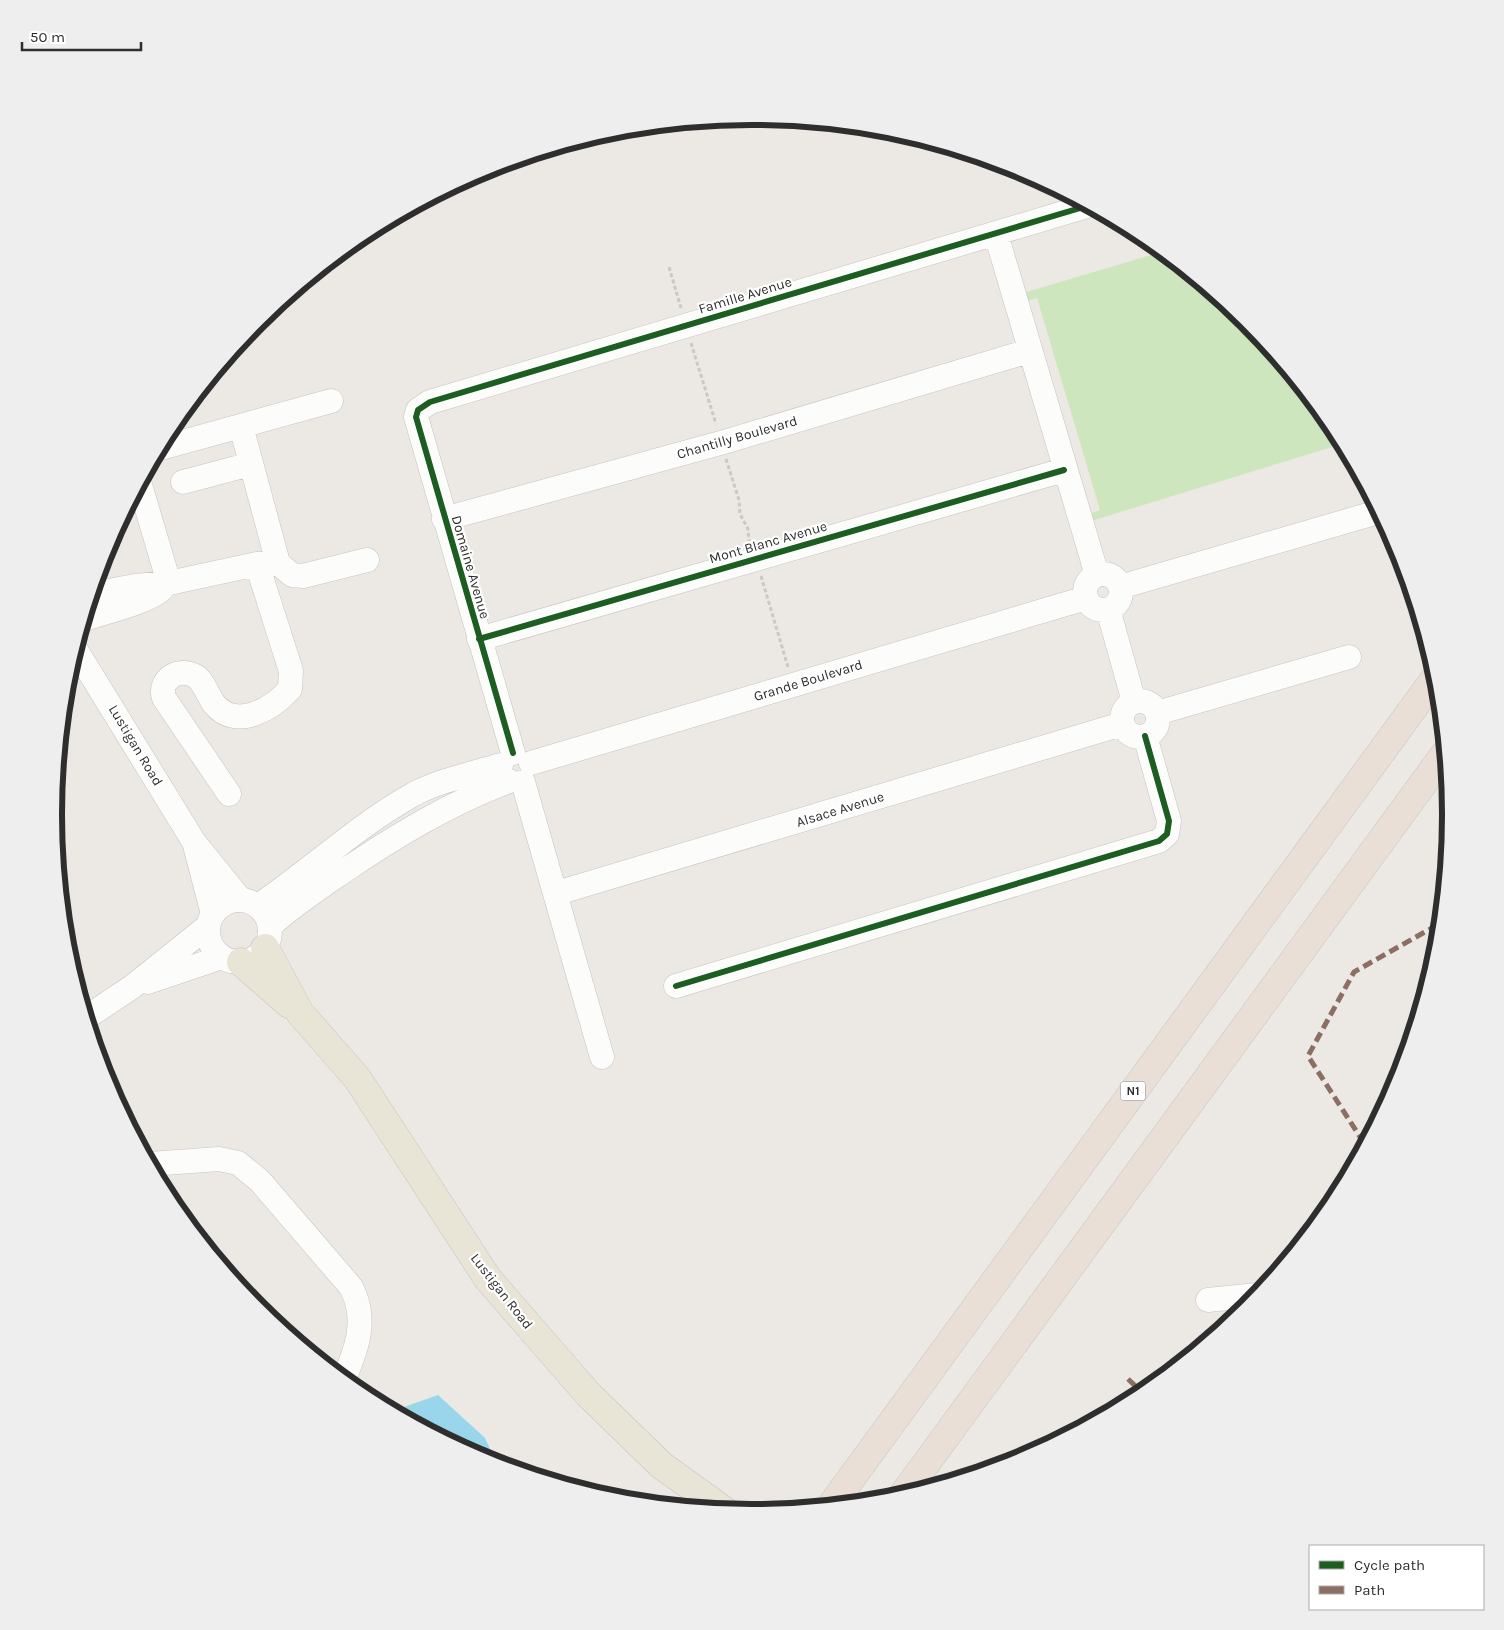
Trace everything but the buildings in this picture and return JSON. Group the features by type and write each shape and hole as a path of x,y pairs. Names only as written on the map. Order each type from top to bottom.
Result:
{"highway":[{"name":"N1","path":"836,1500 1429,686"},
{"path":"910,1486 1439,762"}],"main road":[{"name":"Lustigan Road","path":"258,920 300,1013"},
{"name":"Lustigan Road","path":"232,960 300,1013 357,1078 488,1279 588,1394 661,1465 714,1503"}],"street":[{"name":"Famille Avenue","path":"416,417 418,410 430,402 1079,209"},
{"path":"996,234 1064,470 1097,575"},
{"name":"Chantilly Boulevard","path":"444,519 722,443 1029,351"},
{"path":"171,445 331,401"},
{"name":"Domaine Avenue","path":"416,417 515,769 556,893 602,1057"},
{"path":"230,794 164,698 162,691 163,684 169,678 181,674 197,676 220,711 234,716 245,717 266,708 290,689 291,670 267,564 251,464 241,426"},
{"path":"183,482 251,464"},
{"name":"Mont Blanc Avenue","path":"479,639 1064,470"},
{"path":"143,494 169,583"},
{"path":"1120,587 1372,514"},
{"path":"99,593 135,586 169,583 267,564 292,575 303,576 367,560"},
{"path":"1097,575 1107,575 1115,579 1120,587 1120,596 1116,604 1108,609 1099,610 1090,605 1086,598 1085,588 1089,580 1097,575"},
{"path":"92,617 156,595 169,583"},
{"name":"Grande Boulevard","path":"515,769 1086,598"},
{"path":"1108,609 1134,702"},
{"path":"1157,713 1349,657"},
{"name":"Lustigan Road","path":"81,658 194,842 258,920"},
{"path":"1144,701 1152,706 1157,713 1157,723 1153,731 1145,736 1136,736 1127,732 1122,724 1122,715 1126,707 1134,702 1144,701"},
{"name":"Alsace Avenue","path":"556,893 1122,724"},
{"path":"676,986 1160,841 1167,834 1169,821 1145,736"},
{"path":"258,920 378,818 420,792 447,781 515,769"},
{"path":"258,920 295,904 391,840 515,769"},
{"path":"420,792 433,815"},
{"path":"378,818 391,840"},
{"name":"Lustigan Road","path":"194,842 210,920"},
{"path":"92,1014 132,987 210,920 225,903 258,920"},
{"path":"210,920 210,944 232,960"},
{"path":"132,987 232,960 259,955 258,920"},
{"path":"157,1163 219,1159 238,1164 260,1181 351,1287 358,1299 361,1326 358,1344 347,1372"},
{"path":"1208,1300 1246,1296"}],"path":[{"path":"669,267 687,326 701,382 707,392 739,500 740,514 748,529 755,559 765,584 766,600 793,685"}],"green space":[{"path":"1153,254 1207,297 1240,327 1299,395 1334,446 1088,522 1086,515 1100,510 1037,298 1022,303 1020,294"}],"water":[{"path":"438,1395 485,1438 492,1454 447,1433 401,1408"}],"marked path":[{"path":"1361,1138 1308,1056 1354,972 1432,928"},
{"path":"1128,1379 1137,1387"}],"cycle path":[{"path":"513,753 416,417 418,410 430,402 1079,208"},
{"path":"479,639 1064,470"},
{"path":"676,986 1159,841 1167,834 1169,821 1145,736"}]}
